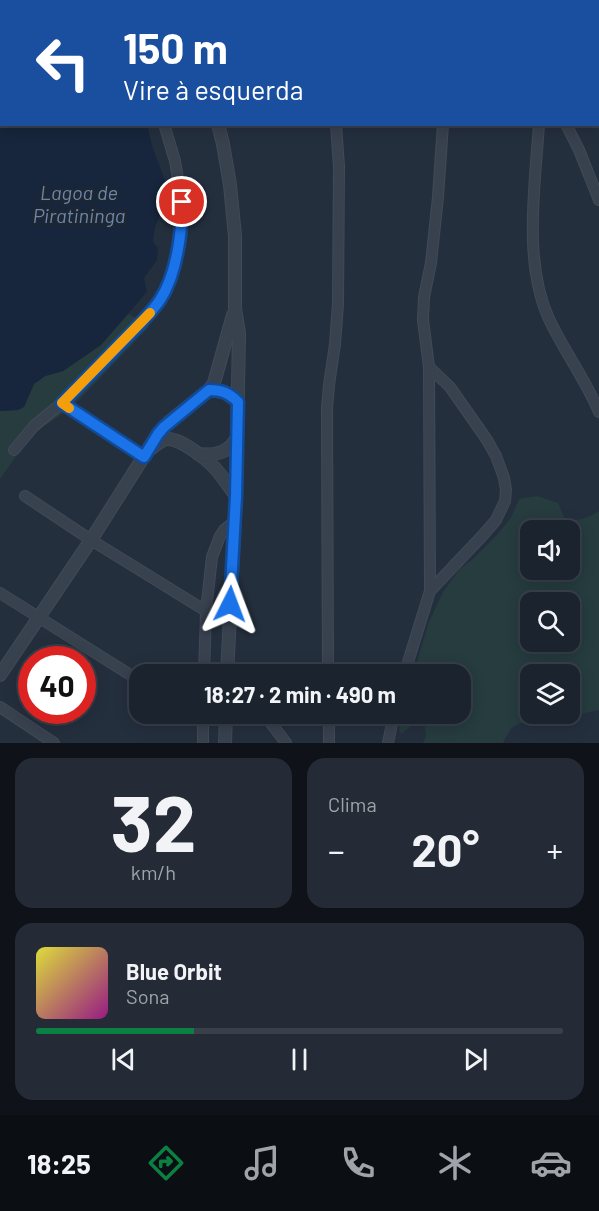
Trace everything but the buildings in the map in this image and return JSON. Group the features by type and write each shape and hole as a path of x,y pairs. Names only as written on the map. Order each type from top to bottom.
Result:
{"street":[{"path":"14,450 34,426 62,403 152,310 166,290 174,268 182,220 182,202 175,161 165,126"},
{"path":"218,126 230,185 234,226 235,308 239,333 229,664"},
{"path":"328,664 327,408 338,304 339,167 336,126"},
{"path":"407,664 430,591 429,367 423,320 424,297 431,263 437,208 443,126"},
{"path":"539,126 533,249 541,293 549,319 593,397 599,412"},
{"path":"567,126 599,200"},
{"path":"0,675 91,540 158,434 170,421 209,390 217,375 235,308"},
{"path":"429,367 450,387 487,440 496,456 506,490 496,520 430,591"},
{"path":"209,390 225,392 238,402"},
{"path":"62,403 144,457"},
{"path":"182,411 176,421 175,430 182,444"},
{"path":"198,454 209,455 223,451 234,444 237,436"},
{"path":"144,457 164,440 174,440 198,454 215,468 236,496"},
{"path":"25,496 206,611"},
{"path":"204,664 206,611 214,547 224,530 235,521"},
{"path":"0,593 129,674"},
{"path":"0,707 54,743"},
{"path":"203,724 203,743"},
{"path":"225,724 225,743"},
{"path":"272,724 286,743"},
{"path":"328,724 329,743"},
{"path":"388,743 392,724"}],"green space":[{"path":"128,314 149,327 70,409 41,428 24,445 0,479 0,411 18,410 24,407 34,384 45,376 63,371 101,345"},
{"path":"537,496 558,503 565,519 570,520 520,520 520,580 580,580 580,520 574,520 583,519 599,511 599,710 580,714 580,664 520,664 520,724 511,728 503,743 423,743 426,736 424,724 471,724 471,664 416,664 429,622 443,592 459,570 495,537 511,518 519,499"},
{"path":"400,724 413,724 402,734 399,731"}],"water":[{"name":"Lagoa de Piratininga","path":"0,126 147,126 153,149 168,188 155,227 153,242 158,248 157,260 144,278 147,292 101,345 63,371 45,376 34,384 24,407 18,410 0,411"}],"slow traffic":[{"path":"69,408 62,403 150,313"}],"route":[{"path":"182,202 182,220 174,268 166,290 134,330 62,403 144,457 164,427 209,390 225,392 238,402 230,604"}]}
